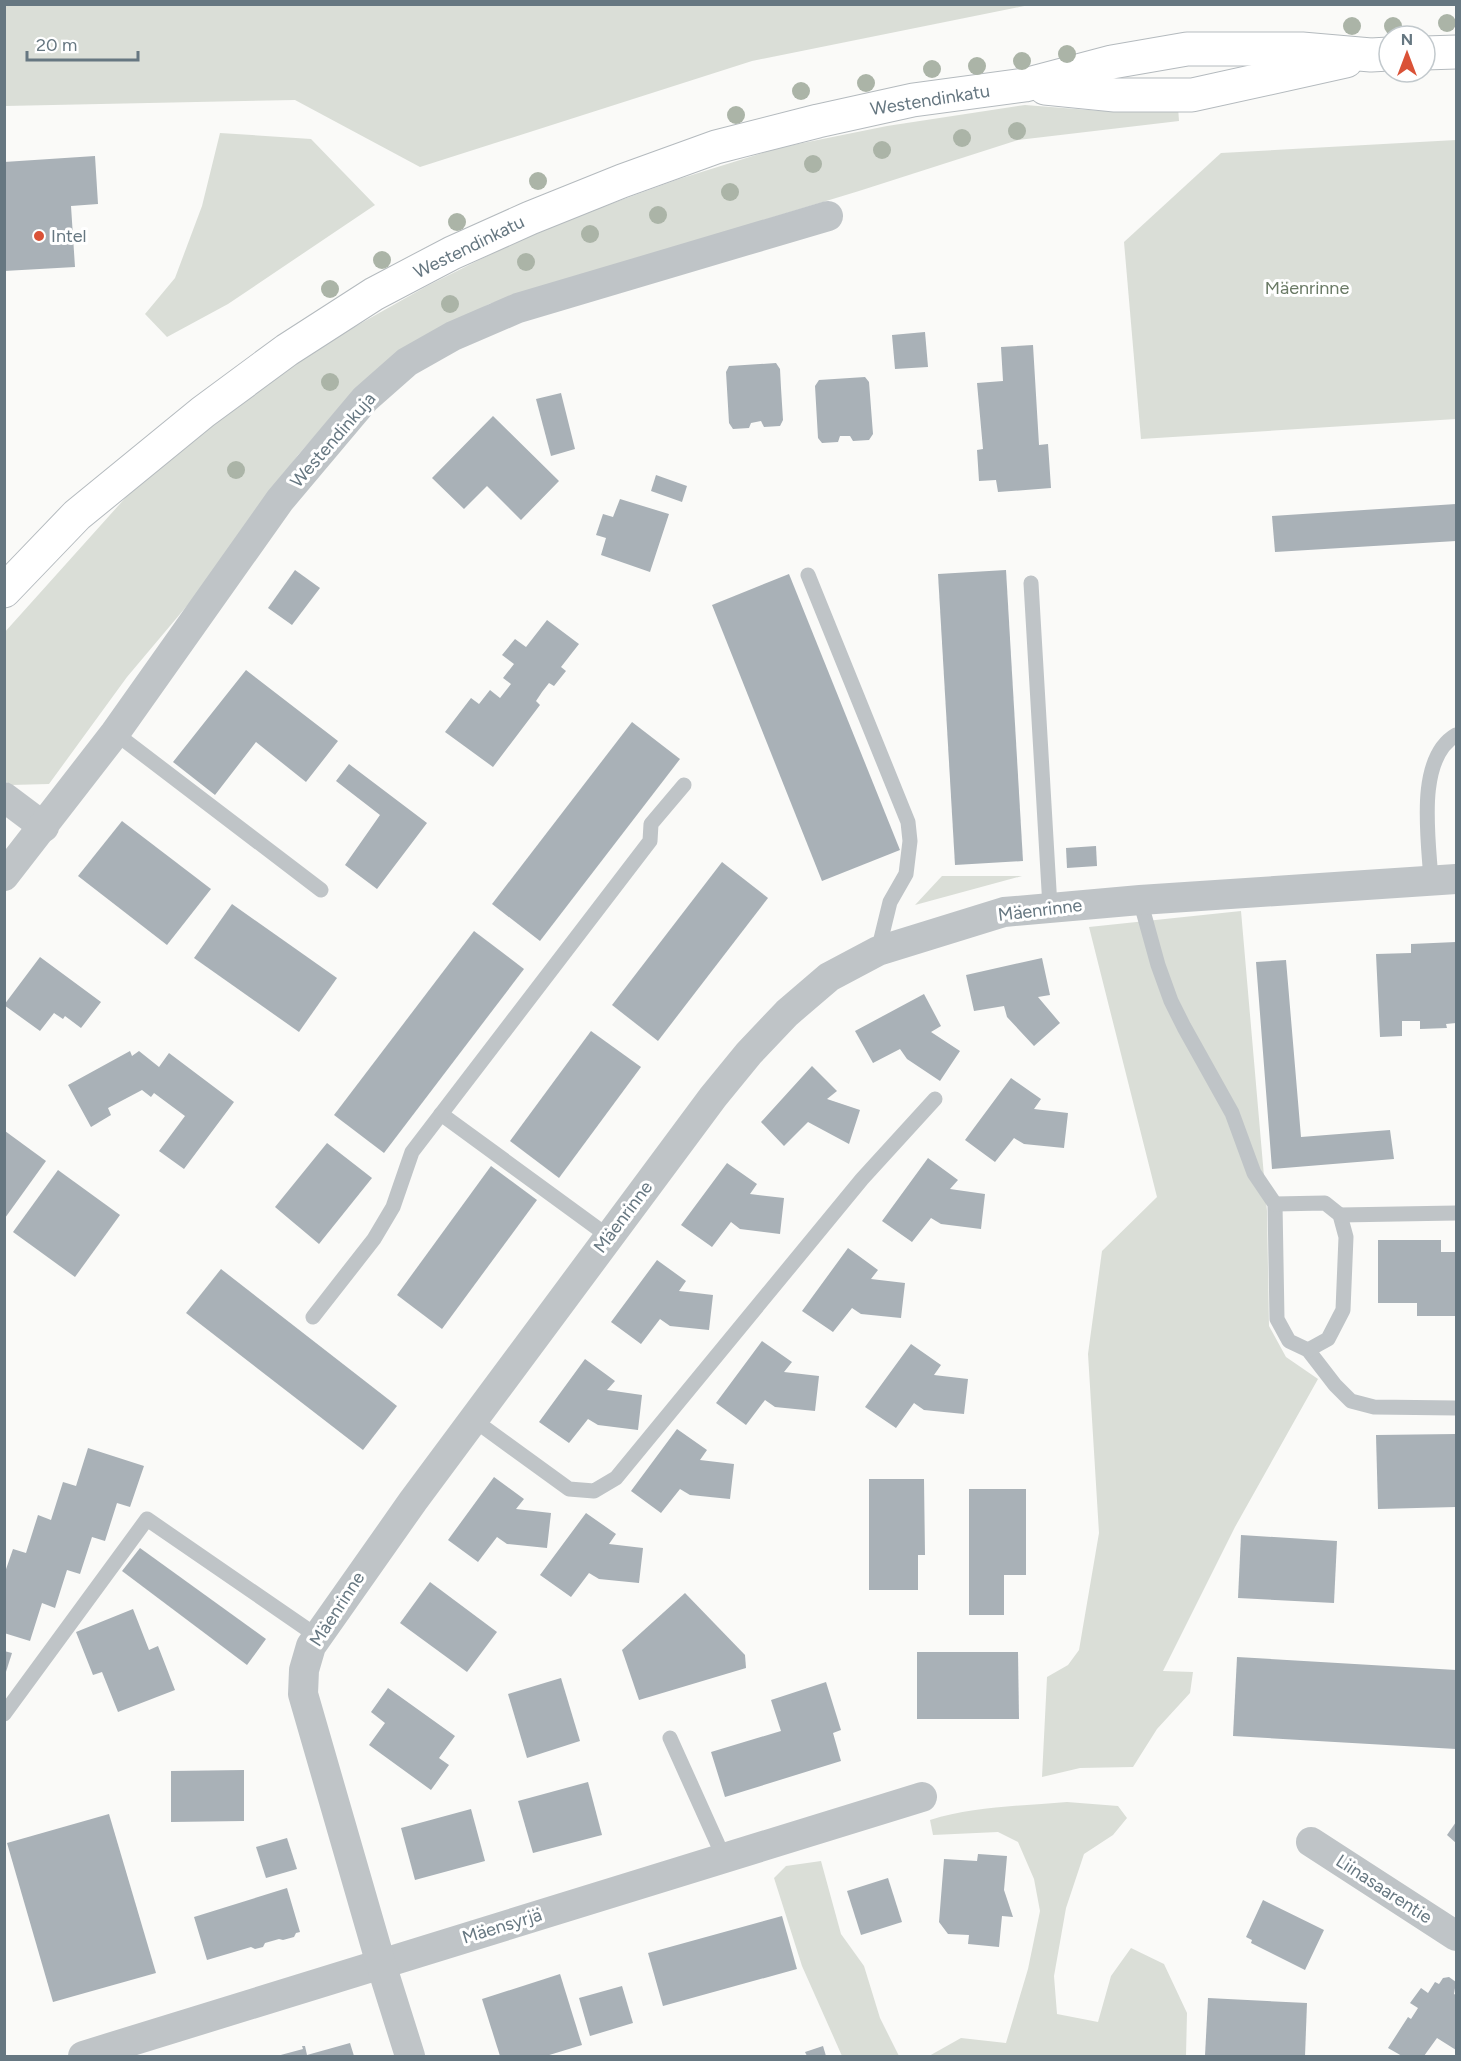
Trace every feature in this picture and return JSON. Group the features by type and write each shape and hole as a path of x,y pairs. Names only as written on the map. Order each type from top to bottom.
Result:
{"main road":[{"name":"Westendinkatu","path":"4,591 78,515 203,412 287,350 374,294 452,253 530,218 622,181 716,147 818,121 913,100 1025,85 1112,62 1187,49 1302,49 1377,55"},
{"path":"1437,53 1456,52"},
{"name":"Westendinkatu","path":"1025,85 1115,95 1192,95 1377,56"}],"street":[{"name":"Westendinkuja","path":"4,876 115,733 280,501 365,399 407,362 453,336 518,308 828,216"},
{"path":"4,797 44,826"},
{"name":"Mäenrinne","path":"410,2056 303,1694 304,1670 311,1646 413,1500 712,1097 749,1053 787,1013 829,977 878,951 1004,912 1140,900 1444,880"},
{"name":"Mäensyrjä","path":"83,2056 922,1797"},
{"name":"Liinasaarentie","path":"1311,1842 1456,1936"}],"lane":[{"path":"808,575 908,822 910,841 906,874 890,902 878,951"},
{"path":"1031,583 1050,907"},
{"path":"115,733 321,890"},
{"path":"1444,880 1427,810 1430,784 1438,756 1449,740 1456,735"},
{"path":"313,1317 374,1239 393,1207 412,1152 650,842 651,824 684,785"},
{"path":"1140,900 1158,965 1172,1001 1232,1113 1254,1173 1275,1204 1277,1319 1289,1341 1308,1350 1335,1385 1351,1401 1374,1407 1456,1408"},
{"path":"474,1420 569,1489 594,1491 616,1478 862,1179 935,1099"},
{"path":"441,1114 608,1236"},
{"path":"1275,1204 1325,1203 1340,1215 1346,1237 1343,1310 1328,1339 1308,1350"},
{"path":"1340,1215 1456,1213"},
{"path":"4,1714 147,1519 317,1636"},
{"path":"670,1738 724,1858"}],"green space":[{"path":"4,5 1029,5 752,61 420,167 295,100 5,106"},
{"path":"1025,105 1102,111 1178,107 1179,121 1018,140 489,304 412,346 344,403 298,455 191,601 127,677 49,784 11,785 5,781 4,633 127,496 133,486 279,374 333,339 427,286 505,247 569,219 679,179 778,148 887,126"},
{"path":"220,133 311,139 375,205 228,304 167,337 145,314 175,278 202,206"},
{"name":"Mäenrinne","path":"1456,140 1456,419 1141,439 1124,242 1221,153"},
{"path":"942,876 1022,876 915,905"},
{"path":"1241,911 1267,1211 1269,1326 1286,1357 1318,1379 1235,1527 1163,1671 1193,1672 1190,1693 1157,1729 1133,1767 1080,1768 1042,1777 1047,1677 1068,1665 1079,1650 1099,1533 1088,1354 1102,1251 1157,1197 1089,927"},
{"path":"1067,1802 1118,1806 1127,1818 1113,1835 1084,1854 1066,1908 1054,1976 1057,2014 1098,2022 1111,1976 1131,1948 1164,1964 1187,2013 1186,2056 929,2056 961,2038 1006,2043 1028,1969 1040,1911 1034,1879 1018,1842 998,1832 933,1835 930,1820 981,1809"},
{"path":"821,1861 841,1934 864,1966 880,2018 899,2056 842,2056 802,1966 774,1878 786,1866"}],"building":[{"name":"Intel","path":"95,156 98,204 71,206 75,267 4,271 4,162"},
{"path":"925,332 928,367 895,369 892,335"},
{"path":"1033,345 1039,445 1048,444 1051,488 998,492 996,480 979,481 977,450 983,449 977,383 1003,381 1001,347"},
{"path":"776,363 780,369 783,420 780,426 764,427 761,421 751,423 749,428 733,429 729,423 726,372 729,366"},
{"path":"865,377 869,382 873,434 869,440 853,441 850,436 840,436 838,442 822,443 818,438 815,386 819,380"},
{"path":"561,393 575,449 551,456 536,399"},
{"path":"493,416 559,481 521,520 487,486 464,509 432,478"},
{"path":"656,475 687,486 682,502 651,491"},
{"path":"620,499 669,514 650,572 601,555 606,538 596,535 603,514 613,517"},
{"path":"1456,504 1456,541 1275,552 1272,516"},
{"path":"295,570 320,588 292,625 268,608"},
{"path":"1006,570 1023,861 955,865 938,574"},
{"path":"789,574 900,850 822,881 712,605"},
{"path":"547,620 579,644 561,667 566,671 554,686 549,683 542,692 536,701 540,705 493,767 445,732 471,698 479,704 490,690 500,698 511,684 503,678 514,664 502,655 515,639 526,647"},
{"path":"246,670 338,741 306,782 256,742 215,795 173,762"},
{"path":"632,722 680,759 540,941 492,904"},
{"path":"349,764 427,823 377,889 345,865 380,815 336,781"},
{"path":"122,821 211,889 167,945 78,876"},
{"path":"1096,846 1097,866 1067,868 1066,848"},
{"path":"722,862 768,898 658,1041 612,1005"},
{"path":"232,904 337,978 299,1032 194,958"},
{"path":"474,931 524,969 384,1153 334,1115"},
{"path":"1456,942 1456,1023 1446,1024 1447,1028 1420,1029 1420,1021 1402,1021 1402,1036 1380,1037 1376,954 1411,953 1411,944"},
{"path":"40,957 101,1002 81,1028 65,1016 63,1019 54,1013 40,1031 4,1005"},
{"path":"1042,958 1050,995 1038,997 1060,1023 1034,1046 1007,1017 1004,1006 974,1011 966,975"},
{"path":"1286,960 1301,1137 1390,1130 1394,1159 1272,1169 1256,962"},
{"path":"924,994 941,1026 931,1032 960,1051 940,1081 907,1059 900,1049 873,1063 855,1031"},
{"path":"591,1031 641,1067 559,1178 510,1141"},
{"path":"130,1051 132,1056 139,1051 159,1067 169,1053 234,1102 184,1169 159,1151 185,1116 154,1093 151,1097 142,1090 108,1108 111,1115 91,1127 68,1085"},
{"path":"812,1066 837,1091 827,1099 860,1110 849,1144 808,1122 784,1146 761,1122"},
{"path":"1011,1078 1041,1099 1034,1109 1068,1113 1064,1148 1024,1144 1014,1138 995,1162 965,1140"},
{"path":"5,1131 46,1161 5,1218"},
{"path":"327,1143 372,1178 319,1244 275,1207"},
{"path":"928,1158 958,1180 950,1189 985,1194 981,1229 941,1224 931,1218 912,1242 882,1221"},
{"path":"727,1163 757,1184 750,1194 784,1198 780,1234 740,1229 731,1222 712,1247 681,1225"},
{"path":"491,1166 537,1200 442,1329 397,1295"},
{"path":"58,1170 120,1215 75,1277 13,1232"},
{"path":"1378,1240 1441,1240 1441,1252 1456,1252 1456,1316 1417,1316 1417,1303 1378,1303"},
{"path":"848,1248 878,1270 871,1279 905,1283 901,1318 861,1314 852,1308 833,1332 802,1311"},
{"path":"657,1260 686,1281 679,1291 713,1295 709,1330 670,1326 660,1319 641,1344 611,1322"},
{"path":"221,1269 397,1406 363,1450 186,1313"},
{"path":"762,1341 792,1362 784,1372 819,1376 815,1411 775,1407 765,1400 746,1425 716,1403"},
{"path":"911,1344 941,1365 934,1375 968,1379 964,1414 924,1410 914,1403 896,1428 865,1407"},
{"path":"585,1359 615,1381 607,1390 642,1395 638,1430 598,1425 588,1419 569,1443 539,1422"},
{"path":"677,1429 707,1450 700,1460 734,1464 730,1499 690,1495 680,1489 661,1513 631,1491"},
{"path":"1456,1434 1456,1507 1378,1509 1376,1435"},
{"path":"88,1448 144,1466 130,1507 117,1503 105,1541 92,1537 80,1574 67,1570 55,1608 42,1603 30,1641 4,1633 4,1575 13,1549 26,1553 38,1515 51,1520 63,1482 76,1486"},
{"path":"494,1477 524,1499 516,1509 551,1513 547,1548 507,1544 497,1537 478,1562 448,1540"},
{"path":"869,1479 924,1479 925,1555 918,1555 918,1590 869,1590"},
{"path":"969,1489 1026,1489 1026,1575 1004,1575 1004,1615 969,1615"},
{"path":"586,1513 616,1534 609,1544 643,1548 639,1583 599,1579 589,1573 571,1597 540,1575"},
{"path":"1241,1535 1337,1541 1334,1603 1238,1598"},
{"path":"140,1548 266,1639 247,1665 122,1571"},
{"path":"430,1582 497,1632 467,1672 400,1623"},
{"path":"685,1593 745,1655 746,1668 639,1700 622,1650"},
{"path":"133,1609 149,1650 158,1646 175,1690 118,1712 102,1672 93,1675 76,1632"},
{"path":"4,1651 12,1653 5,1675 4,1675"},
{"path":"917,1652 1018,1652 1019,1719 917,1719"},
{"path":"1237,1657 1456,1670 1456,1749 1233,1736"},
{"path":"561,1678 580,1741 527,1758 508,1694"},
{"path":"826,1682 841,1730 833,1733 841,1761 725,1797 711,1752 781,1731 771,1700"},
{"path":"388,1688 455,1736 439,1758 449,1765 431,1790 369,1745 385,1723 371,1712"},
{"path":"244,1770 244,1821 171,1822 171,1771"},
{"path":"588,1782 602,1835 533,1853 518,1801"},
{"path":"471,1809 485,1861 415,1880 401,1828"},
{"path":"109,1814 156,1973 53,2002 7,1843"},
{"path":"1456,1822 1456,1843 1447,1835"},
{"path":"287,1838 297,1869 266,1878 256,1847"},
{"path":"978,1854 1007,1856 1004,1890 1013,1917 1002,1916 999,1947 968,1944 969,1935 948,1934 939,1922 944,1859 977,1861"},
{"path":"888,1878 902,1922 861,1935 847,1891"},
{"path":"287,1888 300,1932 294,1937 265,1943 263,1947 255,1949 251,1947 207,1960 194,1917"},
{"path":"1263,1900 1324,1930 1305,1970 1251,1943 1252,1940 1246,1937"},
{"path":"782,1916 797,1969 663,2006 648,1953"},
{"path":"560,1974 582,2045 546,2056 500,2056 482,1999"},
{"path":"1449,1977 1456,1982 1454,1994 1456,1995 1456,2050 1437,2038 1424,2056 1402,2056 1388,2048 1408,2017 1411,2019 1418,2008 1410,2003 1421,1988 1428,1993 1435,1982 1439,1984 1443,1978"},
{"path":"622,1986 633,2023 590,2036 579,1998"},
{"path":"1208,1998 1307,2003 1305,2056 1205,2056"},
{"path":"350,2043 354,2056 277,2056 303,2049 302,2046 305,2046 307,2055"},
{"path":"823,2046 826,2056 807,2056 805,2052"}],"place":[{"name":"Intel","path":"39,236"}]}
